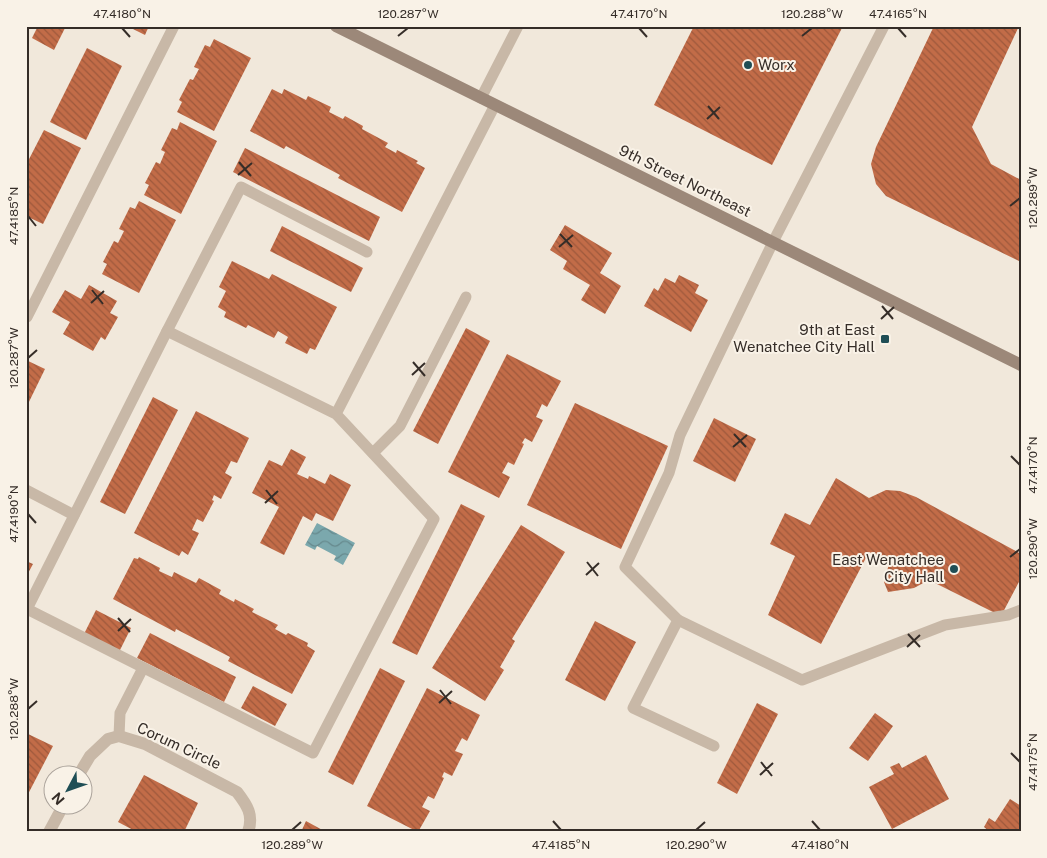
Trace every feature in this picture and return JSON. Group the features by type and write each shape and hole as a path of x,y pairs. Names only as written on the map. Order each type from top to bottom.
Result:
{"main road":[{"name":"9th Street Northeast","path":"336,26 1021,365"}],"street":[{"name":"Corum Circle","path":"84,766 90,756 108,739 119,736 145,744 237,792 247,805 251,822 248,832"},
{"path":"50,832 58,816"}],"lane":[{"path":"28,317 174,26"},
{"path":"481,98 518,26"},
{"path":"884,26 773,242 680,435 669,473 625,567 678,620 802,680 945,625 1008,615 1021,610"},
{"path":"336,414 495,105"},
{"path":"167,331 336,414 434,519 313,753 27,609 167,331 241,187 367,252"},
{"path":"373,453 400,426 466,297"},
{"path":"26,490 74,515"},
{"path":"678,620 633,708 714,746"},
{"path":"119,736 120,713 143,668"}],"water":[{"path":"317,523 355,543 343,565 334,560 336,556 317,546 315,550 305,545"}],"building":[{"path":"38,26 66,26 54,50 32,38"},
{"path":"127,26 149,26 145,35"},
{"name":"Worx","path":"694,26 843,26 772,165 654,105"},
{"path":"934,26 1019,26 972,127 991,164 1021,180 1021,262 886,196 876,184 871,164 876,147"},
{"path":"214,39 251,58 214,131 177,112 182,102 179,100 190,79 193,80 199,69 194,67 205,45 210,47"},
{"path":"87,48 122,66 86,140 50,122"},
{"path":"272,89 282,94 284,89 306,100 308,96 331,107 329,112 343,119 345,116 363,126 362,129 388,143 385,147 396,153 397,150 418,161 416,163 425,168 402,212 338,178 340,175 286,146 284,149 250,131"},
{"path":"180,122 217,141 181,214 144,195 149,185 145,183 156,162 160,164 165,152 161,150 172,128 177,130"},
{"path":"44,130 81,148 43,224 26,216 26,165"},
{"path":"245,148 380,217 369,241 233,172"},
{"path":"139,201 176,220 139,293 102,274 107,264 103,262 114,241 118,243 124,231 119,229 130,207 135,209"},
{"path":"565,225 612,253 600,273 621,286 605,314 581,300 590,285 563,269 567,261 550,250"},
{"path":"282,226 363,268 351,292 270,251"},
{"path":"232,261 269,279 272,274 337,307 315,350 310,348 307,354 285,343 288,337 278,331 274,338 248,325 246,328 224,317 226,312 218,307 226,291 219,287"},
{"path":"679,275 699,285 695,293 708,300 691,332 644,306 654,288 658,291 665,278 675,283"},
{"path":"89,285 117,301 110,313 118,317 105,340 101,337 93,351 63,334 70,322 52,312 65,290 81,299"},
{"path":"466,328 490,341 438,444 413,431"},
{"path":"507,354 561,381 547,407 542,404 536,417 543,420 532,442 525,438 514,465 508,462 502,473 510,477 499,498 448,472"},
{"path":"26,360 45,369 26,408"},
{"path":"153,397 178,410 125,514 100,502"},
{"path":"575,403 668,446 621,549 527,505"},
{"path":"196,411 249,438 237,463 231,461 225,473 232,477 221,499 214,495 212,500 214,501 203,522 197,519 192,530 199,533 188,555 182,551 179,556 134,533"},
{"path":"714,418 756,439 735,482 693,461"},
{"path":"291,449 306,457 297,474 308,479 309,476 325,484 330,474 351,485 333,521 316,513 312,521 303,516 284,555 260,543 279,507 252,493 269,460 282,466"},
{"name":"East Wenatchee City Hall","path":"836,478 869,498 886,490 900,491 916,497 1021,554 1021,578 1001,616 929,580 914,588 888,592 884,582 890,560 869,552 821,644 768,615 795,556 770,544 785,513 810,525"},
{"path":"461,504 485,516 417,655 392,643"},
{"path":"521,525 565,552 512,639 515,641 500,667 504,670 485,701 432,668"},
{"path":"139,557 160,568 159,571 172,577 174,572 196,583 199,578 221,590 219,594 234,602 235,599 254,609 252,612 278,625 275,629 308,643 307,646 315,651 292,694 228,661 230,657 176,629 175,632 113,599 134,558 138,559"},
{"path":"26,561 33,564 26,577"},
{"path":"96,610 131,628 119,652 84,634"},
{"path":"595,621 636,642 605,701 565,680"},
{"path":"150,633 236,677 224,702 137,658"},
{"path":"380,668 405,681 353,785 328,772"},
{"path":"253,686 287,704 275,726 241,708"},
{"path":"427,688 480,715 467,741 462,738 455,751 463,754 452,776 444,772 442,777 444,778 434,799 428,796 422,807 430,811 418,832 367,806"},
{"path":"757,703 778,714 737,794 717,783"},
{"path":"875,713 893,726 868,761 849,748"},
{"path":"26,733 53,746 26,798"},
{"path":"926,755 949,799 892,829 869,787 894,774 890,767 899,763 902,768"},
{"path":"144,775 198,803 184,832 137,832 118,822"},
{"path":"1010,799 1021,806 1021,832 990,832 984,827 989,818 995,822"},
{"path":"306,821 326,832 301,832"}],"place":[{"name":"Worx","path":"748,65"},
{"name":"9th at East Wenatchee City Hall","path":"885,339"},
{"name":"East Wenatchee City Hall","path":"954,569"}]}
